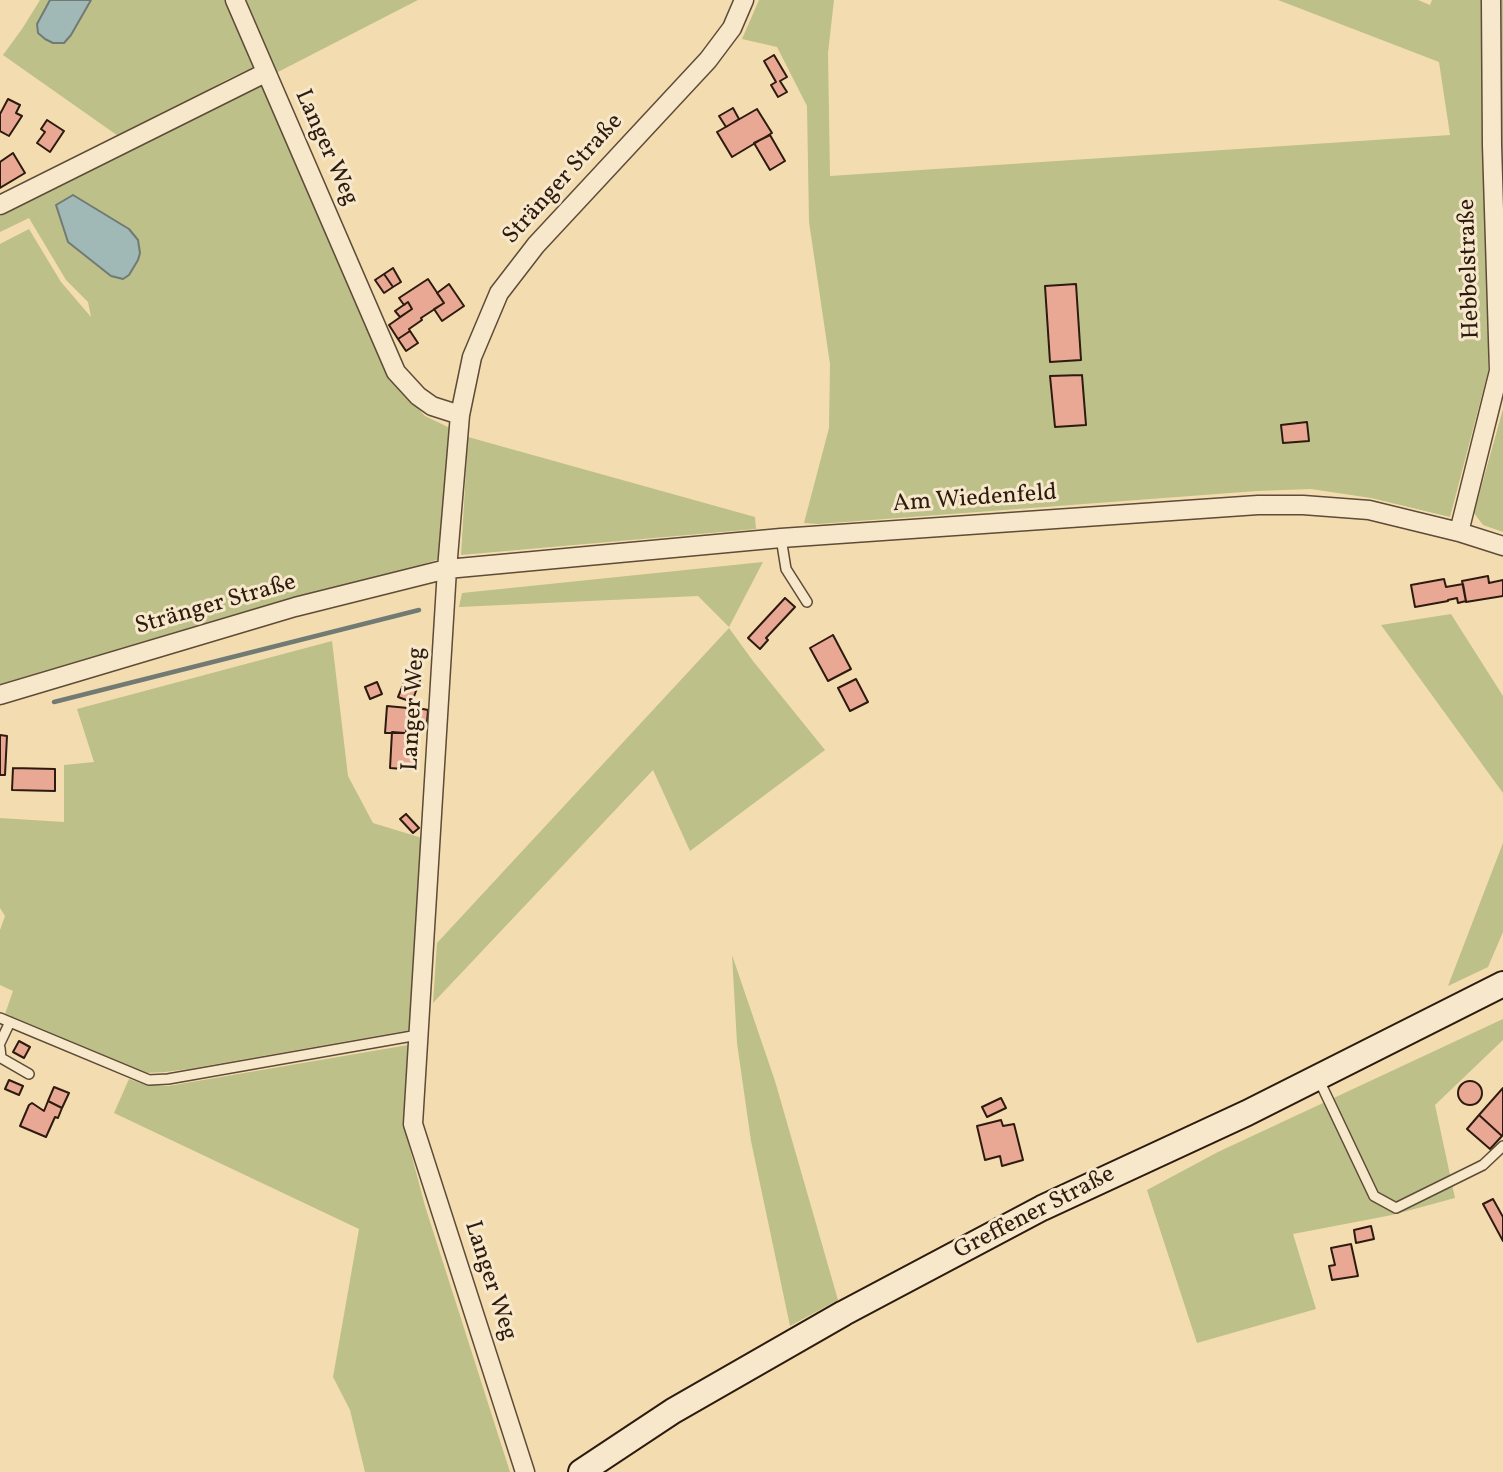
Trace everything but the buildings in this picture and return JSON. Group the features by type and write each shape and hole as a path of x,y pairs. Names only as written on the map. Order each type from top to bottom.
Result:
{"main road":[{"name":"Greffener Straße","path":"582,1472 673,1411 856,1307 1042,1208 1247,1112 1503,984"}],"street":[{"name":"Langer Weg","path":"235,0 396,372 418,396 432,406 460,415 447,569 413,1124 526,1472"},
{"name":"Stränger Straße","path":"460,415 472,357 499,293 536,245 708,60 732,28 744,0"},
{"name":"Hebbelstraße","path":"1458,536 1499,371 1498,146 1492,0"},
{"path":"0,205 265,73"},
{"name":"Am Wiedenfeld","path":"447,569 781,538 1258,505 1369,510 1503,546"},
{"name":"Stränger Straße","path":"0,695 295,607 447,569"}],"lane":[{"path":"781,538 786,569 807,602"},
{"path":"0,1018 149,1080 168,1079 418,1035"},
{"path":"10,1022 0,1046 1,1058 29,1074"},
{"path":"1318,1077 1374,1196 1396,1208 1483,1165 1503,1146"}],"green space":[{"path":"40,0 418,0 276,73 268,60 121,138 3,55"},
{"path":"759,0 834,0 828,53 830,176 1450,135 1439,62 1278,0 1418,0 1430,5 1432,0 1503,0 1503,288 1488,283 1488,372 1450,517 1371,498 1311,489 804,523 829,428 830,364 809,222 807,106 777,47 742,39"},
{"path":"260,81 357,295 413,403 425,416 450,428 439,559 287,600 0,687 0,244 29,229 61,282 91,317 88,302 66,280 29,218 0,232 0,216"},
{"path":"1503,409 1503,532 1483,525 1474,513"},
{"path":"468,437 755,517 756,529 461,555"},
{"path":"763,562 729,627 698,596 459,607 462,593"},
{"path":"1451,614 1503,696 1503,793 1381,625"},
{"path":"729,628 825,750 690,851 653,770 433,1003 437,943"},
{"path":"332,641 348,776 373,823 422,838 410,1030 188,1069 145,1073 5,1014 13,991 0,985 0,930 5,916 0,908 0,818 64,822 64,765 94,762 77,709"},
{"path":"1503,843 1503,932 1488,967 1448,986"},
{"path":"732,955 775,1081 838,1300 790,1326 751,1141 737,1043"},
{"path":"1503,1019 1503,1040 1435,1105 1455,1198 1392,1215 1293,1234 1316,1309 1197,1343 1147,1190 1218,1152"},
{"path":"408,1045 406,1134 425,1206 510,1472 365,1472 350,1410 333,1377 359,1229 114,1113 129,1079 146,1085 168,1086"}],"water":[{"path":"50,0 91,0 64,43 53,43 38,33 37,24"},
{"path":"73,195 129,229 138,240 138,260 129,275 123,279 111,276 68,242 56,205"}],"waterway":[{"path":"54,702 419,610"}]}
